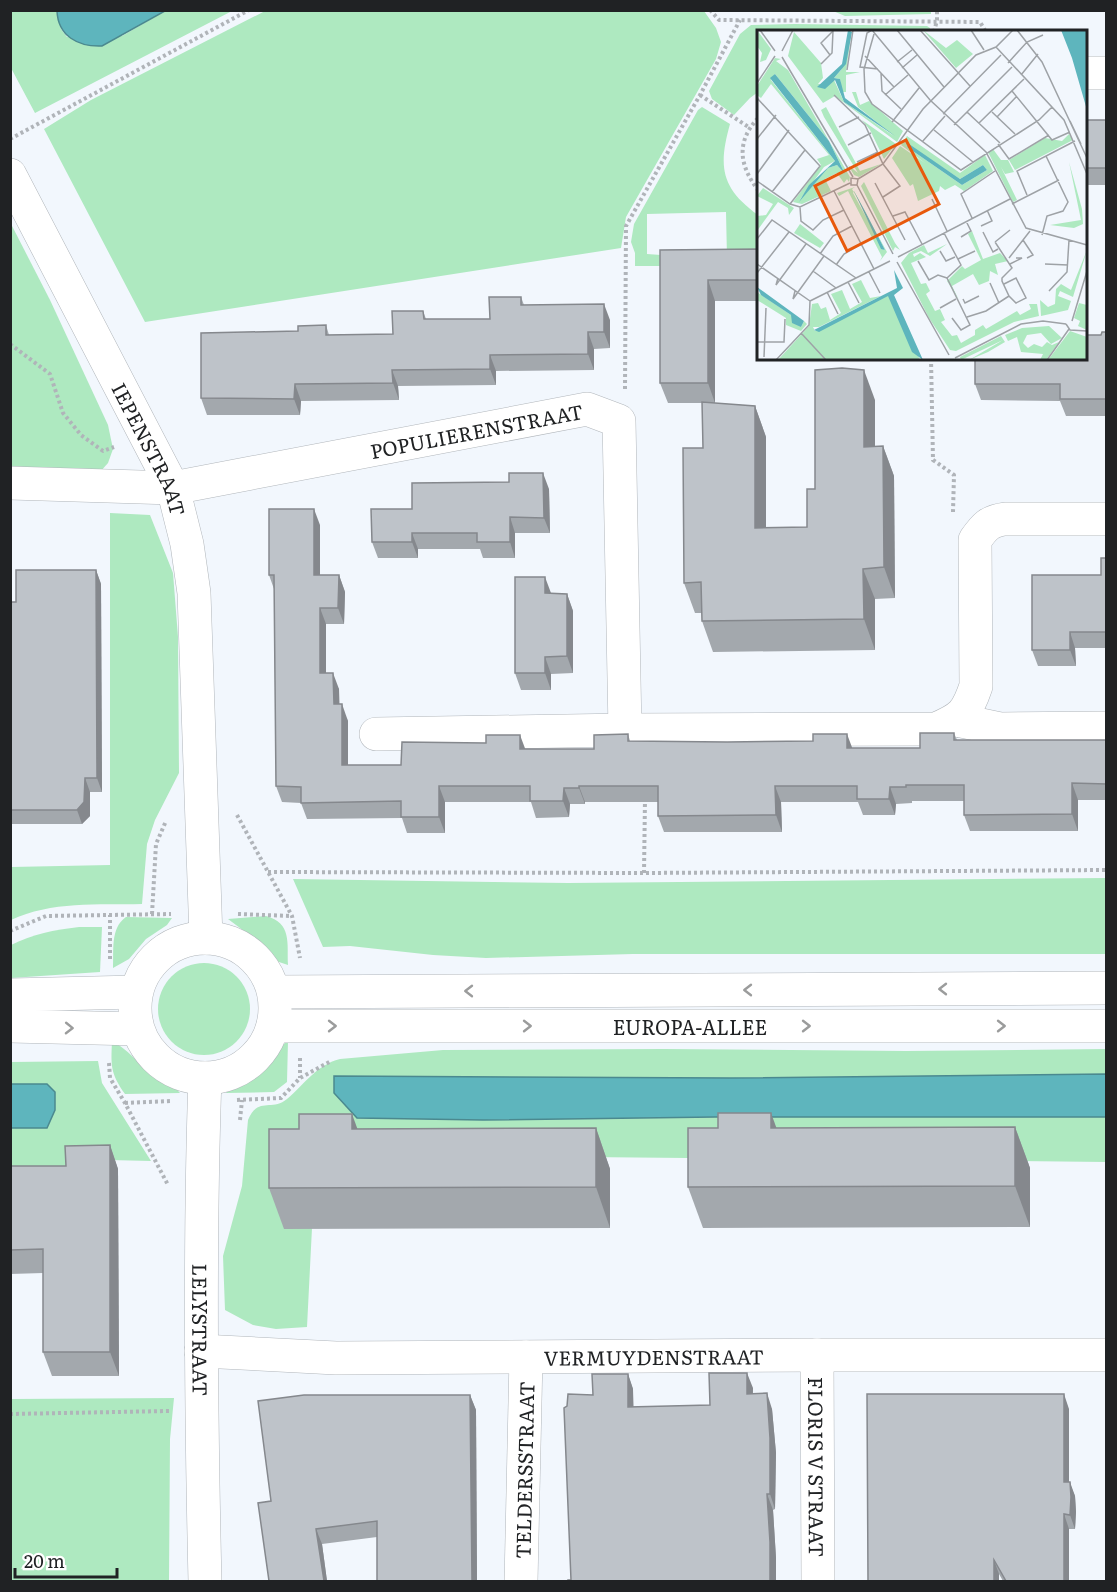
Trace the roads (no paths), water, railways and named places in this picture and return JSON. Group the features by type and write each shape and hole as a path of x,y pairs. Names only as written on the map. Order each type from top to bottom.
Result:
{"street":[{"path":"1087,73 1107,73"},
{"name":"IEPENSTRAAT","path":"10,175 173,488 188,544 194,593 206,938"},
{"name":"POPULIERENSTRAAT","path":"10,483 173,488 587,408 619,421 626,730"},
{"path":"376,734 936,729 957,720 970,704 975,686 975,540 984,526 994,520 1107,519"},
{"path":"957,720 1000,729 1107,728"},
{"path":"206,938 229,942 249,953 265,970 274,992 276,1009 273,1026 265,1046 251,1063 232,1074 205,1078 187,1077 165,1067 148,1050 138,1029 134,1011 136,992 146,970 162,953 182,942 206,938"},
{"name":"EUROPA-ALLEE","path":"274,992 1107,988"},
{"path":"10,995 136,992"},
{"path":"10,1026 138,1029"},
{"name":"EUROPA-ALLEE","path":"273,1026 1107,1026"},
{"name":"LELYSTRAAT","path":"205,1078 200,1247 205,1581"},
{"name":"VERMUYDENSTRAAT","path":"201,1351 336,1358 1107,1355"},
{"name":"FLORIS V STRAAT","path":"817,1355 818,1581"},
{"name":"TELDERSSTRAAT","path":"521,1581 526,1357"}],"water":[{"path":"57,10 165,11 102,46 93,46 77,42 65,33 58,20"},
{"path":"1106,1074 1106,1117 715,1117 483,1120 357,1118 334,1093 334,1076 730,1078"},
{"path":"10,1084 47,1084 55,1092 55,1110 47,1128 11,1128"}]}
